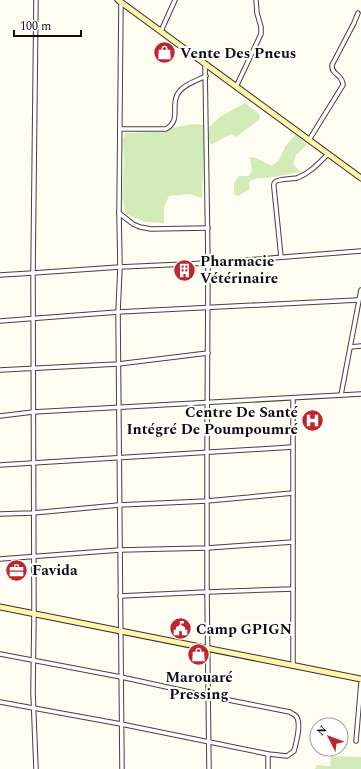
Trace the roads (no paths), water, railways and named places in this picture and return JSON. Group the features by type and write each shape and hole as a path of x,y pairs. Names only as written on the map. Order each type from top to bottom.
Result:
{"street":[{"path":"36,0 33,274 33,708 36,769"},
{"path":"161,31 175,0"},
{"path":"236,87 261,34 256,0"},
{"path":"120,1 361,178"},
{"path":"120,1 118,213 120,267 118,364 122,769"},
{"path":"309,140 343,85 341,78 333,71 332,65 354,23 358,12"},
{"path":"205,64 208,228 207,648 209,769"},
{"path":"120,128 166,129 171,127 174,121 177,95 190,83 206,76"},
{"path":"281,257 274,185 277,180 297,178 310,172 328,154"},
{"path":"118,213 133,224 151,229 208,228"},
{"path":"0,275 208,263 361,251"},
{"path":"341,395 359,310 358,300 361,290"},
{"path":"0,321 118,312 358,300"},
{"path":"350,347 361,346"},
{"path":"0,370 118,364 208,353"},
{"path":"0,416 33,412 361,394"},
{"path":"293,398 293,666"},
{"path":"0,465 293,447"},
{"path":"0,514 293,494"},
{"path":"0,559 120,550 207,548 293,542"},
{"path":"120,596 293,589"},
{"path":"0,607 361,679"},
{"path":"0,654 290,712 296,716 298,724 298,737 294,751 287,756 268,754 209,741 0,702"},
{"path":"356,741 361,683"},
{"path":"268,754 268,769"}],"place":[{"name":"Vente Des Pneus","path":"164,53"},
{"name":"Pharmacie Vétérinaire","path":"184,270"},
{"name":"Centre De Santé Intégré De Poumpoumré","path":"313,421"},
{"name":"Favida","path":"17,570"},
{"name":"Camp GPIGN","path":"180,629"},
{"name":"Marouaré Pressing","path":"199,654"}]}
